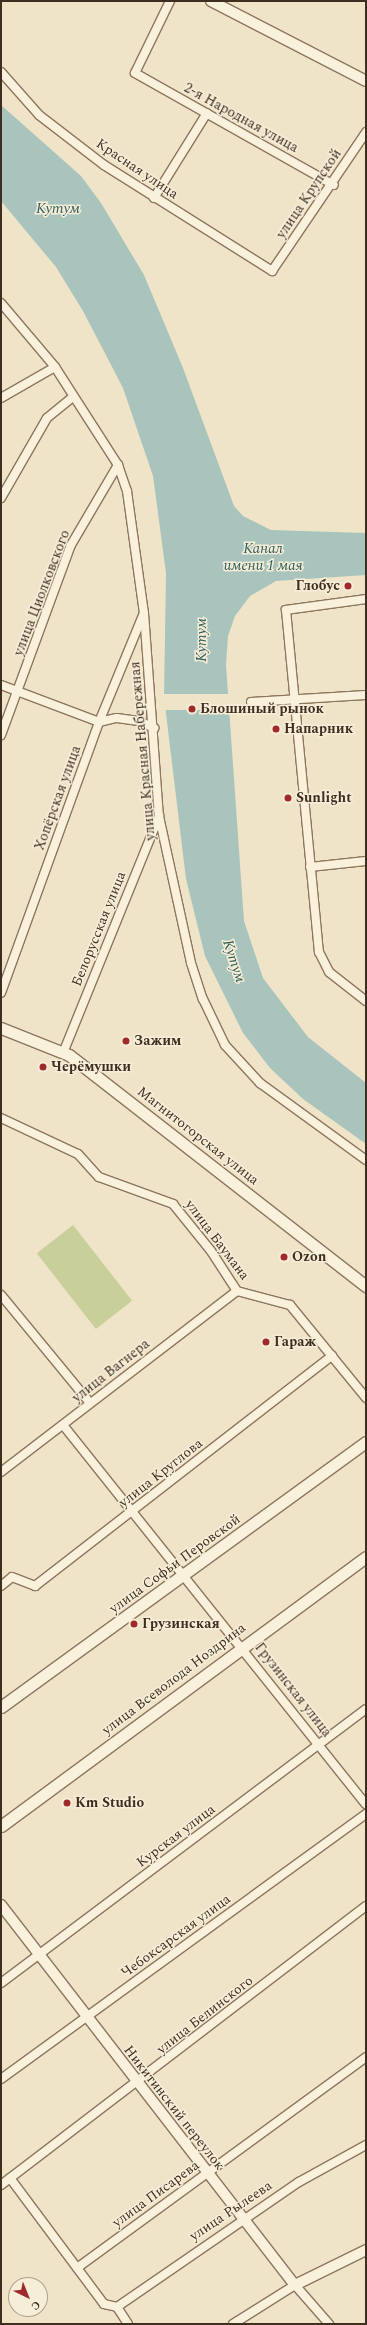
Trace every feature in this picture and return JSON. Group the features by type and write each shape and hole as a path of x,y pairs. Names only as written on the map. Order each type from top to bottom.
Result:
{"main road":[{"name":"Магнитогорская улица","path":"1,1028 63,1053 366,1286"},
{"name":"улица Софьи Перовской","path":"1,1708 186,1575 366,1442"},
{"name":"улица Всеволода Ноздрина","path":"1,1826 366,1557"}],"street":[{"name":"2-я Народная улица","path":"170,1 135,73 334,185"},
{"path":"211,1 366,81"},
{"name":"Красная улица","path":"1,72 39,115 104,165 154,198 272,271"},
{"path":"154,198 207,114"},
{"name":"улица Крупской","path":"272,271 334,185 366,132"},
{"name":"улица Красная Набережная","path":"1,303 55,367 73,398 118,465 127,491 144,613 154,728 159,816 191,963 203,1000 225,1044 260,1083 366,1160"},
{"path":"1,398 20,390 55,367"},
{"path":"1,498 47,418 73,398"},
{"name":"улица Циолковского","path":"1,735 71,545 118,465"},
{"path":"366,599 286,610 293,699 319,952 329,972 366,1001"},
{"name":"Хопёрская улица","path":"1,994 99,722 144,613"},
{"path":"1,685 99,722 117,718 139,721 154,728"},
{"path":"252,702 366,695"},
{"name":"Белорусская улица","path":"63,1053 159,816"},
{"path":"310,867 366,861"},
{"name":"улица Баумана","path":"1,1118 78,1154 99,1177 173,1204 211,1251 237,1291 290,1305 366,1398"},
{"name":"улица Вагнера","path":"1,1472 237,1291"},
{"path":"1,1295 90,1403"},
{"name":"улица Круглова","path":"1,1586 12,1578 35,1586 134,1512 332,1356"},
{"name":"Грузинская улица","path":"63,1425 186,1575 366,1804"},
{"name":"Курская улица","path":"1,1983 366,1709"},
{"name":"Чебоксарская улица","path":"1,2079 366,1814"},
{"name":"Никитинский переулок","path":"1,1905 243,2219 295,2285 329,2324"},
{"name":"улица Белинского","path":"1,2185 138,2083 366,1906"},
{"name":"улица Писарева","path":"77,2268 366,2057"},
{"name":"улица Рылеева","path":"117,2307 243,2219 366,2145"},
{"path":"10,2178 104,2304 117,2307 128,2324"},
{"path":"233,2324 295,2285 366,2250"}],"green space":[{"path":"73,1225 132,1301 96,1329 37,1253"}],"water":[{"name":"Кутум","path":"1,105 81,176 101,203 144,275 183,368 234,506 243,516 271,530 366,533 366,575 276,581 250,596 235,616 228,636 226,665 244,921 263,978 308,1037 366,1083 366,1144 303,1099 270,1068 243,1033 205,956 186,879 164,697 166,573 153,476 123,388 83,311 56,267 1,201"}],"pier":[{"path":"162,694 230,694 230,710 162,710"}],"place":[{"name":"Глобус","path":"348,586"},
{"name":"Блошиный рынок","path":"192,709"},
{"name":"Напарник","path":"276,729"},
{"name":"Sunlight","path":"288,798"},
{"name":"Зажим","path":"126,1041"},
{"name":"Черёмушки","path":"43,1067"},
{"name":"Ozon","path":"284,1257"},
{"name":"Гараж","path":"266,1342"},
{"name":"Грузинская","path":"134,1624"},
{"name":"Кm Studio","path":"67,1803"}],"water label":[{"name":"Канал имени 1 мая","path":"263,556"}]}
